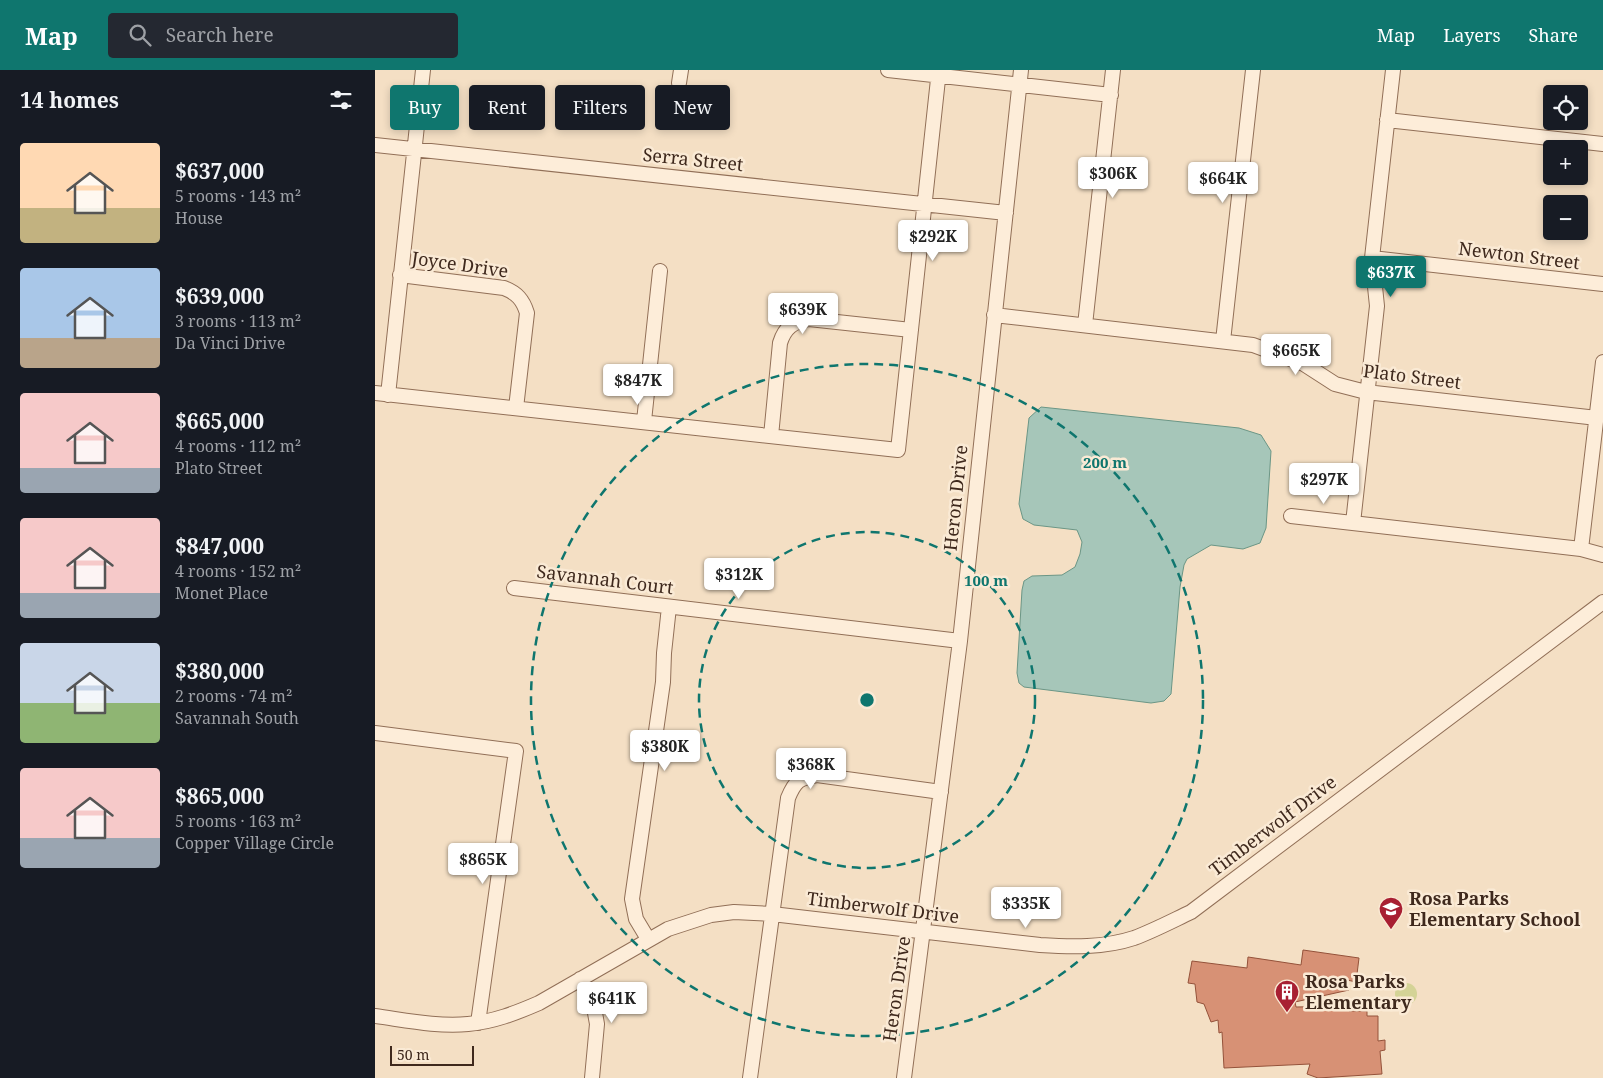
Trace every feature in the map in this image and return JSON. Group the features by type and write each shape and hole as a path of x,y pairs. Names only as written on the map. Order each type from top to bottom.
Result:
{"street":[{"path":"423,70 401,276 382,394 898,450 939,73"},
{"path":"888,70 939,73 1019,85 1111,95"},
{"name":"Heron Drive","path":"904,1078 960,641 1021,70"},
{"path":"1085,325 1113,70"},
{"path":"1223,341 1253,70"},
{"path":"1353,523 1377,306 1372,273 1372,258 1393,70"},
{"path":"1387,120 1603,144"},
{"name":"Serra Street","path":"375,145 1006,213"},
{"name":"Newton Street","path":"1372,258 1603,284"},
{"path":"644,422 660,271"},
{"name":"Joyce Drive","path":"401,276 504,288 513,291 519,297 527,313 516,408"},
{"name":"Plato Street","path":"994,315 1253,345 1304,364 1335,384 1366,392 1597,418"},
{"path":"771,436 780,343 783,333 790,325 809,319 911,330"},
{"path":"1581,549 1603,362"},
{"path":"1291,516 1581,549 1603,555"},
{"name":"Savannah Court","path":"513,588 960,641"},
{"name":"Timberwolf Drive","path":"375,1016 440,1024 467,1024 478,1023 517,1012 539,1003 648,939 675,926 711,915 734,912 772,914 1040,945 1072,947 1101,945 1133,938 1191,912 1603,602"},
{"path":"648,939 636,919 633,899 663,682 663,653 669,607"},
{"path":"375,733 516,751 478,1023"},
{"path":"750,1078 788,798 796,782 805,777 817,775 941,792"},
{"path":"580,979 593,1002 597,1024 592,1078"}],"shaded area":[{"path":"1041,407 1239,428 1261,435 1271,451 1266,528 1260,543 1243,549 1211,545 1187,559 1184,565 1180,587 1171,694 1164,701 1151,703 1024,687 1019,683 1017,673 1024,581 1032,576 1062,575 1075,567 1082,542 1077,530 1034,525 1023,519 1019,504 1029,418"},
{"path":"1406,983 1414,986 1417,994 1414,1002 1406,1005 1398,1002 1395,994 1398,986"}],"building":[{"name":"Rosa Parks Elementary","path":"1303,950 1359,958 1356,982 1347,980 1349,990 1295,1002 1296,1007 1349,1006 1349,1011 1367,1011 1367,1016 1378,1016 1378,1041 1385,1040 1385,1050 1380,1051 1382,1074 1318,1078 1307,1074 1310,1064 1224,1068 1222,1032 1219,1033 1218,1020 1211,1022 1204,1004 1197,1002 1195,984 1188,983 1192,961 1247,968 1248,957 1301,965"}],"place":[{"name":"Rosa Parks Elementary School","path":"1391,930"},
{"name":"Rosa Parks Elementary","path":"1287,1013"}]}
